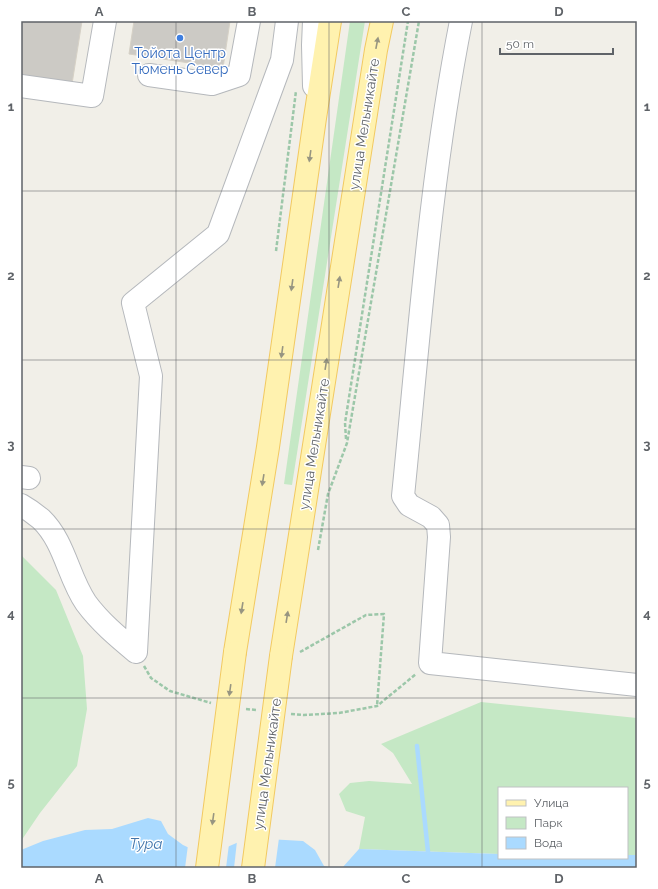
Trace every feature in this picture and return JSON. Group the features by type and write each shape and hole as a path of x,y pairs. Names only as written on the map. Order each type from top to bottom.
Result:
{"main road":[{"path":"207,868 236,652 285,337 330,21"},
{"name":"улица Мельникайте","path":"253,868 293,652 335,305 382,21"}],"street":[{"path":"21,86 92,96 105,21"},
{"path":"149,75 212,84 239,75 249,21"},
{"path":"21,505 41,519 58,542 86,602 110,630 136,652 151,376 133,303 218,234 282,60 287,21"},
{"path":"314,21 313,45 315,118"},
{"path":"461,21 436,178 403,496 409,505 431,517 438,525 439,537 430,663 637,685"}],"path":[{"path":"347,443 345,423 408,21"},
{"path":"317,555 328,494 347,443 419,21"},
{"path":"275,258 297,84"},
{"path":"293,652 366,615 384,614 377,706"}],"green space":[{"path":"350,21 365,21 292,485 284,484"},
{"path":"21,555 56,590 83,656 87,709 77,766 40,813 21,841"},
{"path":"481,702 637,718 637,855 628,855 628,787 498,787 498,854 359,849 365,817 346,811 339,794 350,783 369,781 412,784 393,753 381,744"}],"water":[{"name":"Тура","path":"148,818 161,821 168,834 183,845 200,853 218,851 248,838 303,841 315,850 324,866 332,868 21,868 21,850 43,841 85,830 112,829"},
{"path":"359,849 498,854 498,859 628,859 628,855 637,855 637,868 342,868"}],"pier":[{"path":"248,836 279,838 275,868 234,868 237,841"},
{"path":"229,844 226,868 185,868 188,845 201,851 218,849"}],"building":[{"path":"21,21 82,21 72,84 21,76"},
{"name":"Тойота Центр Тюмень Север","path":"134,21 230,21 223,68 129,54"}],"waterway":[{"path":"417,746 428,852"}],"place":[{"name":"Тойота Центр Тюмень Север","path":"180,38"}]}
